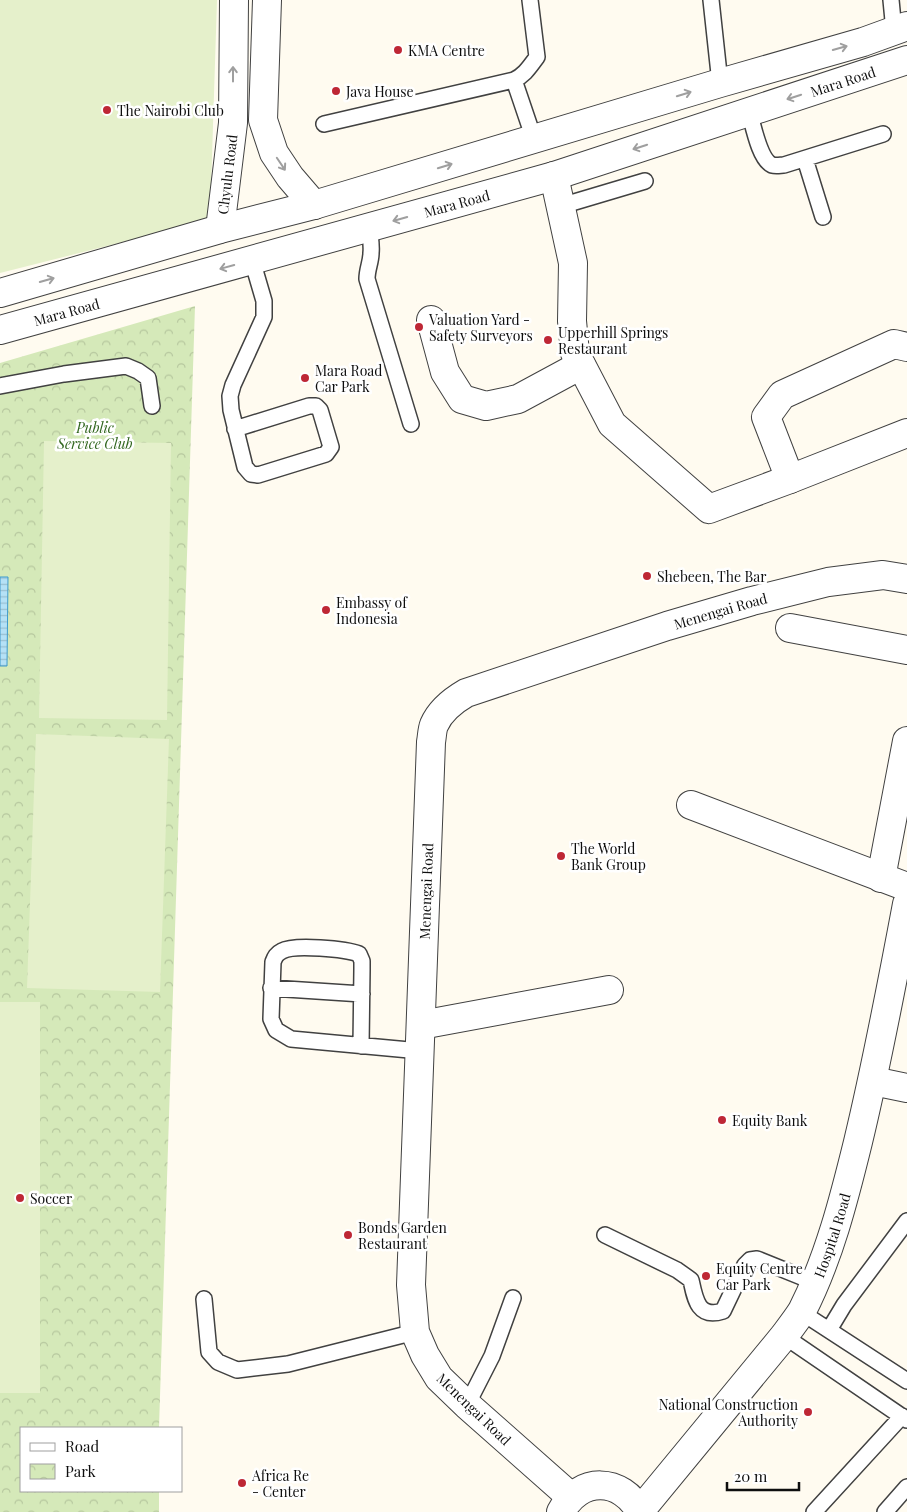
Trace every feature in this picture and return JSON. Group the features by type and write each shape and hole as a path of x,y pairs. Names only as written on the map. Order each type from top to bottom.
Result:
{"street":[{"name":"Chyulu Road","path":"220,229 233,123 234,0"},
{"path":"268,0 263,120 274,153 290,177 314,205"},
{"path":"0,293 220,229 314,205 863,42 900,28"},
{"name":"Mara Road","path":"0,330 554,176 907,60"},
{"path":"554,176 573,262 572,321 575,353 612,424 709,508 790,479 907,433"},
{"path":"431,320 445,372 462,399 486,406 518,399 581,365"},
{"path":"790,479 766,417 782,395 894,344 907,347"},
{"name":"Menengai Road","path":"566,1504 439,1378 425,1355 415,1332 411,1285 431,742 434,725 442,712 466,693 667,626 752,601 828,582 883,575 907,579"},
{"path":"790,628 907,650"},
{"path":"881,878 907,741"},
{"path":"691,805 907,887"},
{"name":"Hospital Road","path":"640,1511 784,1336 801,1312 829,1245 847,1183 873,1081 907,904"},
{"path":"898,953 907,987"},
{"path":"420,1038 609,990"},
{"path":"873,1081 907,1088"},
{"path":"566,1504 582,1489 595,1486 609,1486 622,1491 633,1500 640,1511"}],"lane":[{"path":"324,124 514,80 520,77 537,57 530,0"},
{"path":"711,0 720,83"},
{"path":"891,0 900,28"},
{"path":"514,80 534,139"},
{"path":"749,111 760,150 765,159 773,165 784,165 883,134"},
{"path":"805,159 823,217"},
{"path":"561,206 645,181"},
{"path":"369,227 372,250 367,270 367,279 411,424"},
{"path":"235,429 309,406 316,406 320,410 331,447 326,454 258,475 251,474 245,467 235,429 230,396 233,385 264,317 264,308 252,260"},
{"path":"0,386 64,374 126,366 148,378 152,406"},
{"path":"361,1046 362,961 359,954 350,951 295,948 276,954 273,962 271,988 271,1019 276,1030 291,1039 361,1046 420,1038"},
{"path":"271,988 362,994"},
{"path":"829,1330 844,1304 907,1221"},
{"path":"605,1236 678,1270 691,1280 695,1300 704,1312 713,1314 723,1311 745,1265 750,1260 757,1258 814,1282"},
{"path":"467,1405 492,1356 513,1298"},
{"path":"204,1299 209,1352 218,1362 237,1370 288,1364 415,1332"},
{"path":"801,1312 907,1381"},
{"path":"784,1336 905,1418 814,1512"},
{"path":"886,1512 907,1487"}],"green space":[{"name":"The Nairobi Club","path":"0,0 217,0 210,220 0,273"},
{"name":"Public Service Club","path":"195,306 159,1427 20,1427 20,1492 159,1492 159,1512 0,1512 0,363"},
{"path":"44,441 171,443 167,720 39,718"},
{"path":"36,734 169,739 160,992 27,988"},
{"name":"Soccer","path":"0,1002 40,1002 40,1393 0,1393"}],"water":[{"path":"0,577 8,577 7,666 0,666"}],"place":[{"name":"KMA Centre","path":"398,50"},
{"name":"Java House","path":"336,91"},
{"name":"The Nairobi Club","path":"107,110"},
{"name":"Valuation Yard - Safety Surveyors","path":"419,327"},
{"name":"Upperhill Springs Restaurant","path":"548,340"},
{"name":"Mara Road Car Park","path":"305,378"},
{"name":"Shebeen, The Bar","path":"647,576"},
{"name":"Embassy of Indonesia","path":"326,610"},
{"name":"The World Bank Group","path":"561,856"},
{"name":"Equity Bank","path":"722,1120"},
{"name":"Soccer","path":"20,1198"},
{"name":"Bonds Garden Restaurant","path":"348,1235"},
{"name":"Equity Centre Car Park","path":"706,1276"},
{"name":"National Construction Authority","path":"808,1412"},
{"name":"Africa Re - Center","path":"242,1483"}]}
